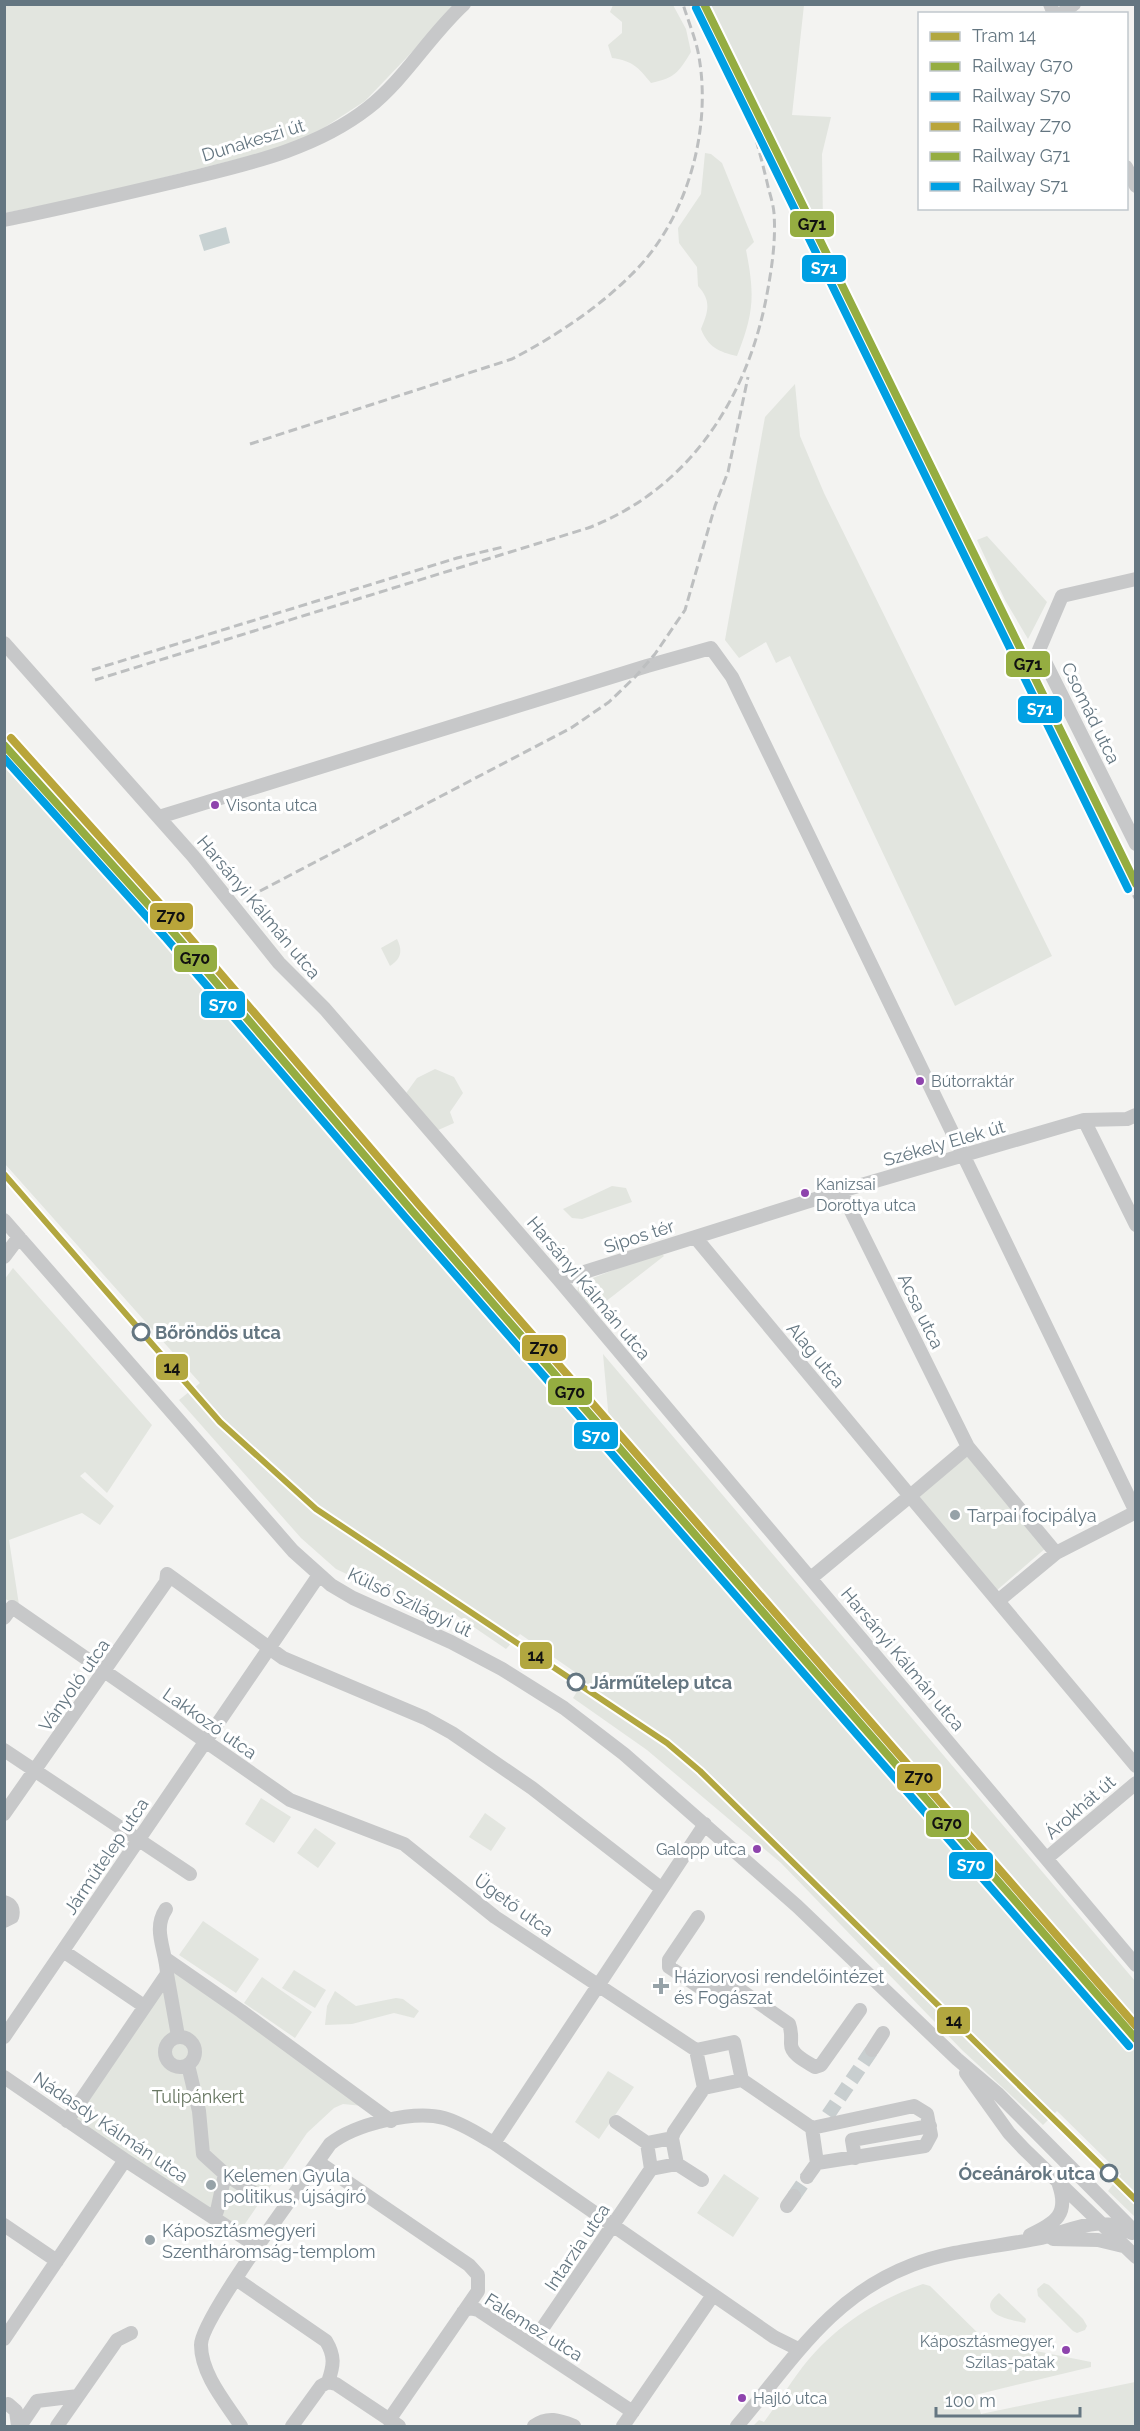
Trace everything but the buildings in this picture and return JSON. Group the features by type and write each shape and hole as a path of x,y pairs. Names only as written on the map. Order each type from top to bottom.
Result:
{"street":[{"name":"Dunakeszi út","path":"4,220 94,202 248,163 290,150 331,133 369,107 464,4"},
{"path":"1128,171 1136,186"},
{"name":"Csomád utca","path":"1136,579 1062,596 1039,650 1136,844"},
{"name":"Harsányi Kálmán utca","path":"4,643 159,817 279,963 325,1009 559,1280 1136,1965"},
{"path":"159,817 711,648 732,677 1132,1496 1136,1512 1056,1553 998,1601 1136,1766"},
{"name":"Székely Elek út","path":"695,1237 841,1191 1084,1120 1127,1119 1136,1115"},
{"path":"1084,1120 1136,1225"},
{"name":"Acsa utca","path":"841,1191 968,1447 1056,1553"},
{"name":"Külső Szilágyi út","path":"4,1220 293,1551 319,1575 353,1598 479,1655 564,1708 624,1754 797,1906 957,2059 998,2093 1136,2234"},
{"path":"4,1257 19,1237"},
{"name":"Sipos tér","path":"559,1280 695,1237"},
{"name":"Alag utca","path":"695,1237 998,1601"},
{"path":"811,1578 968,1447"},
{"name":"Ványoló utca","path":"4,1815 166,1582 167,1574 269,1648"},
{"name":"Járműtelep utca","path":"4,2037 319,1575"},
{"name":"Lakkozó utca","path":"4,1618 12,1608 290,1800 412,1849"},
{"path":"269,1648 283,1658 425,1718 452,1733 532,1788 662,1889"},
{"path":"4,1750 190,1874"},
{"name":"Árokhát út","path":"1047,1858 1136,1782"},
{"path":"494,2143 705,1824"},
{"name":"Ügető utca","path":"412,1849 495,1917 696,2050"},
{"path":"4,1902 10,1904 13,1910 12,1917 4,1922"},
{"path":"166,1909 159,1918 158,1928 166,1959 178,2036"},
{"path":"698,1917 669,1960 669,1967 707,1992 714,1992 727,1984 733,1985 789,2024 792,2032 793,2052 815,2067 821,2065 860,2010"},
{"path":"63,1952 144,2006"},
{"path":"166,1959 391,2121"},
{"path":"68,2121 167,1974"},
{"path":"872,2050 883,2033"},
{"path":"178,2036 188,2039 195,2047 195,2057 188,2065 173,2066 166,2058 165,2047 178,2036"},
{"path":"704,2088 696,2050 734,2042 742,2080"},
{"name":"Külső Szilágyi út","path":"957,2059 1009,2133 1094,2222 1136,2257"},
{"path":"188,2065 200,2111 203,2154 225,2174 263,2199"},
{"name":"Nádasdy Kálmán utca","path":"4,2077 258,2247"},
{"path":"677,2164 672,2138 674,2132 704,2088 742,2080 820,2123 849,2120 914,2106 927,2114 931,2135 925,2146 817,2163"},
{"path":"241,2427 205,2367 200,2343 207,2325 236,2279 330,2145 340,2136 357,2128 415,2115 443,2118 460,2124 494,2143 774,2337 798,2349"},
{"path":"849,2120 855,2158"},
{"path":"616,2122 647,2143 672,2138"},
{"path":"807,2177 817,2163 820,2123"},
{"path":"852,2140 930,2126"},
{"path":"647,2143 651,2169 677,2164 702,2180"},
{"path":"4,2339 125,2160"},
{"name":"Falemez utca","path":"318,2162 472,2267 478,2275 479,2283 477,2291 463,2312"},
{"name":"Intarzia utca","path":"531,2345 651,2169"},
{"path":"213,2217 217,2211 225,2174"},
{"path":"1013,2243 1038,2232 1057,2219 1064,2202 1058,2183"},
{"path":"1094,2222 1101,2207 1098,2193"},
{"path":"737,2427 814,2331 852,2298 889,2275 914,2264 1039,2238 1094,2222 1121,2226 1136,2234"},
{"path":"4,2225 57,2261"},
{"path":"1039,2238 1098,2240 1124,2246"},
{"path":"236,2279 326,2341 333,2353 334,2366 328,2382 321,2386 292,2427"},
{"path":"623,2427 714,2295"},
{"name":"Falemez utca","path":"463,2312 469,2308 478,2310 633,2412"},
{"path":"328,2382 336,2384 394,2423 463,2312"},
{"path":"57,2427 117,2340 131,2333"},
{"path":"19,2427 37,2401 78,2396"},
{"path":"8,2404 16,2411 19,2427"},
{"path":"534,2427 553,2418 574,2427"}],"green space":[{"path":"5,5 457,5 365,101 325,127 286,147 94,195 5,213"},
{"path":"613,5 673,5 686,29 691,52 683,65 671,77 651,83 634,66 612,58 608,45 622,33 622,22 610,12"},
{"path":"709,5 804,5 792,115 831,117 822,154 823,225 819,227"},
{"path":"705,153 711,154 722,163 754,242 746,250 752,292 750,315 737,356 715,348 704,335 701,329 707,312 707,302 698,286 697,267 679,243 678,228 701,194"},
{"path":"795,384 800,436 824,493 1052,956 955,1006 790,656 776,663 766,642 739,658 725,640 765,417"},
{"path":"987,536 1047,602 1028,639 1005,600 977,540"},
{"path":"4,751 169,933 1135,2045 1135,2217 1108,2191 1121,2174 1057,2111 1043,2125 962,2050 781,1863 647,1750 573,1698 585,1679 520,1634 506,1649 456,1615 383,1591 336,1569 301,1538 179,1400 200,1383 5,1164"},
{"path":"397,939 400,954 397,961 390,966 381,948"},
{"path":"435,1069 454,1077 463,1093 450,1112 454,1123 436,1131 404,1096 417,1078"},
{"path":"612,1186 626,1188 632,1202 582,1219 572,1218 563,1209"},
{"path":"660,1252 664,1256 591,1313 576,1296 578,1288 585,1281"},
{"path":"13,1268 152,1425 107,1493 85,1472 80,1476 114,1506 100,1525 82,1513 9,1540 19,1605 5,1599 4,1280"},
{"path":"603,1354 1135,1981 1135,2024 609,1421"},
{"path":"966,1452 1047,1547 996,1591 914,1497"},
{"path":"261,1798 291,1817 274,1843 245,1824"},
{"path":"485,1813 506,1828 491,1851 469,1837"},
{"path":"315,1828 336,1843 318,1868 297,1853"},
{"path":"203,1921 259,1959 236,1993 179,1955"},
{"name":"Tulipánkert","path":"166,1959 373,2107 343,2104 334,2108 307,2133 238,2234 67,2121 167,1974"},
{"path":"294,1970 326,1990 315,2008 282,1988"},
{"path":"262,1977 312,2012 295,2038 244,2003"},
{"path":"335,1991 356,2006 396,1998 403,1999 419,2011 414,2018 394,2013 352,2024 325,2025 327,2006"},
{"path":"608,2071 634,2087 599,2139 575,2122"},
{"path":"724,2174 759,2198 733,2237 697,2213"},
{"path":"1044,2283 1049,2285 1083,2319 1087,2326 1085,2330 1077,2333 1073,2331 1038,2296 1037,2289"},
{"path":"923,2284 930,2286 986,2341 1091,2362 1091,2367 975,2395 981,2414 1135,2382 1135,2426 753,2426 759,2420 764,2422 803,2366 847,2323 891,2297"},
{"path":"999,2293 1026,2319 1025,2323 1004,2318 992,2311 990,2306 992,2300"}],"shaded area":[{"path":"226,227 230,243 204,251 199,235"}],"tunnel":[{"path":"828,2115 872,2050"},
{"path":"794,2196 807,2177"}],"railway":[{"path":"250,444 512,359 574,322 631,275 667,229 680,203 698,145 702,115 699,57 683,4"},
{"path":"693,4 745,106"},
{"path":"95,680 588,528 624,511 656,489 684,464 709,435 729,403 745,369 758,332 772,264 773,209 756,140 742,99"},
{"path":"764,144 1136,900"},
{"path":"260,891 571,728 609,702 635,677 655,654 685,610 715,506 728,472 748,377"},
{"path":"92,670 457,558 503,547"}],"tram line":[{"name":"14","path":"4,1174 220,1422 316,1509 667,1743 700,1771 1136,2200"}],"rail line":[{"name":"G71","path":"704,4 1136,884"},
{"name":"S71","path":"696,8 1128,889"},
{"name":"Z70","path":"11,738 179,925 420,1206 1136,2026"},
{"name":"G70","path":"4,745 172,931 413,1212 1136,2039"},
{"name":"S70","path":"4,758 165,937 406,1218 1129,2046"}],"place":[{"name":"Visonta utca","path":"215,805"},
{"name":"Bútorraktár","path":"920,1081"},
{"name":"Kanizsai Dorottya utca","path":"805,1193"},
{"name":"Bőröndös utca","path":"141,1332"},
{"name":"Tarpai focipálya","path":"955,1515"},
{"name":"Járműtelep utca","path":"576,1682"},
{"name":"Galopp utca","path":"757,1849"},
{"name":"Háziorvosi rendelőintézet és Fogászat","path":"661,1986"},
{"name":"Óceánárok utca","path":"1109,2173"},
{"name":"Kelemen Gyula politikus, újságíró","path":"211,2185"},
{"name":"Káposztásmegyeri Szentháromság-templom","path":"150,2240"},
{"name":"Káposztásmegyer, Szilas-patak","path":"1066,2350"},
{"name":"Hajló utca","path":"742,2398"}]}
